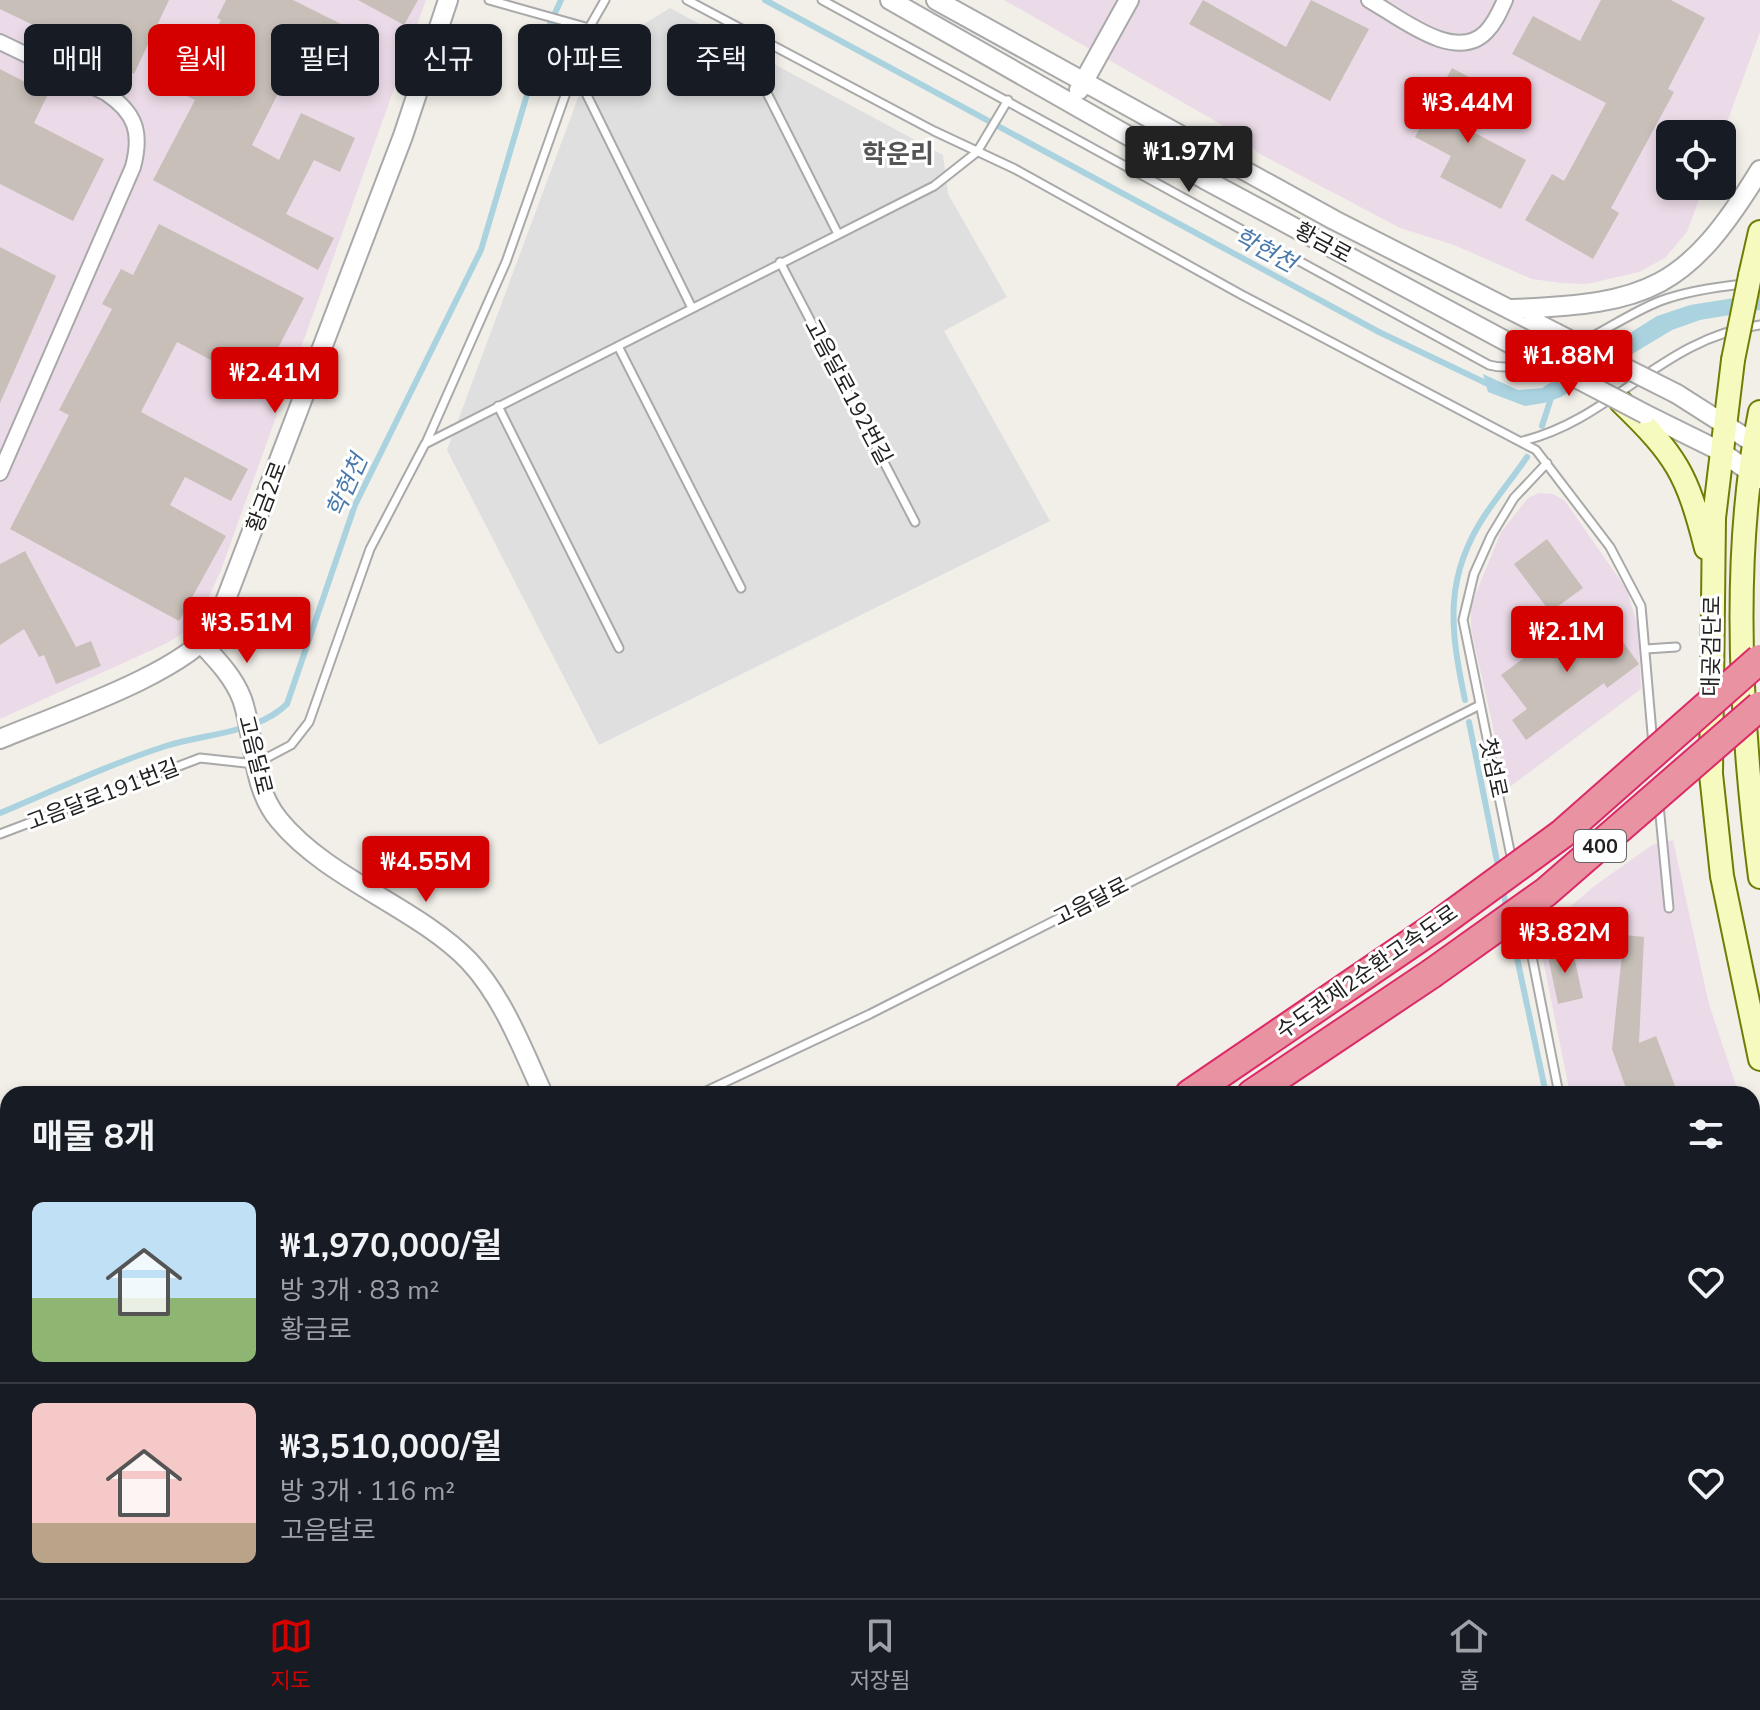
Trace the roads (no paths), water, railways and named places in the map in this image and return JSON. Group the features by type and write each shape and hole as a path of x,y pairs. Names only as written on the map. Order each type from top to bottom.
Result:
{"highway":[{"name":"수도권제2순환고속도로","path":"1202,1086 1435,927 1562,834 1760,659"},
{"name":"수도권제2순환고속도로","path":"1264,1086 1546,892 1760,706"}],"main road":[{"name":"대곶검단로","path":"1760,232 1755,279 1733,360 1720,451 1712,573 1711,774 1722,876 1760,1059"},
{"path":"1619,400 1646,421 1689,485 1712,573"},
{"name":"대곶검단로","path":"1760,412 1754,475 1743,537 1745,692 1760,877"}],"street":[{"name":"황금2로","path":"0,739 174,664 203,645 215,628 403,136 448,0"},
{"name":"황금로","path":"890,0 1513,345 1619,400"},
{"name":"황금로","path":"936,0 1334,220 1677,394 1725,421 1757,444"},
{"path":"1072,103 1129,0"},
{"path":"1369,0 1444,40 1461,44 1485,34 1505,0"},
{"path":"0,42 122,103 138,130 133,167 0,473"},
{"path":"1509,309 1599,303 1663,281 1707,247 1760,170"},
{"path":"1646,421 1720,451 1754,475"},
{"name":"고음달로","path":"203,645 232,680 245,711 253,756 268,806 290,832 467,960 494,996 539,1086"}],"lane":[{"path":"489,0 572,24"},
{"path":"591,24 605,0"},
{"path":"687,0 1048,187 1388,373 1523,441 1547,463 1610,547 1633,587 1645,623 1655,768"},
{"path":"822,0 1466,355 1503,369 1531,364 1668,298 1755,279"},
{"path":"253,756 291,745 309,722 370,549 425,444 506,262 564,96"},
{"path":"587,96 691,306"},
{"path":"769,96 837,232"},
{"path":"425,444 691,306 934,186 977,152 1008,100"},
{"name":"고음달로192번길","path":"780,262 915,522"},
{"path":"1523,441 1568,426 1685,347 1722,332 1760,325"},
{"path":"618,346 741,588"},
{"path":"498,406 619,648"},
{"name":"첫섬로","path":"1518,887 1463,620 1467,596 1499,523 1514,498 1547,463"},
{"path":"1646,649 1676,647"},
{"name":"고음달로","path":"717,1086 870,1014 1480,705"},
{"name":"고음달로191번길","path":"0,834 200,758 253,756"},
{"path":"1657,784 1669,908"},
{"path":"1521,902 1557,1086"}],"water":[{"path":"1760,294 1760,310 1700,320 1672,330 1561,397 1525,406 1488,392 1483,374 1518,390 1542,388 1657,316 1690,305"}],"waterway":[{"name":"학현천","path":"0,813 145,753 246,727 275,714 287,704 355,505 481,250 544,37 561,0"},
{"name":"학현천","path":"765,0 1379,332 1490,385"},
{"path":"1542,426 1552,395"},
{"path":"1465,700 1454,626 1457,581 1473,536 1527,457"},
{"path":"1469,722 1499,871"},
{"path":"1502,886 1507,910"},
{"path":"1510,925 1544,1086"}],"district":[{"name":"학운리","path":"898,154"}]}
